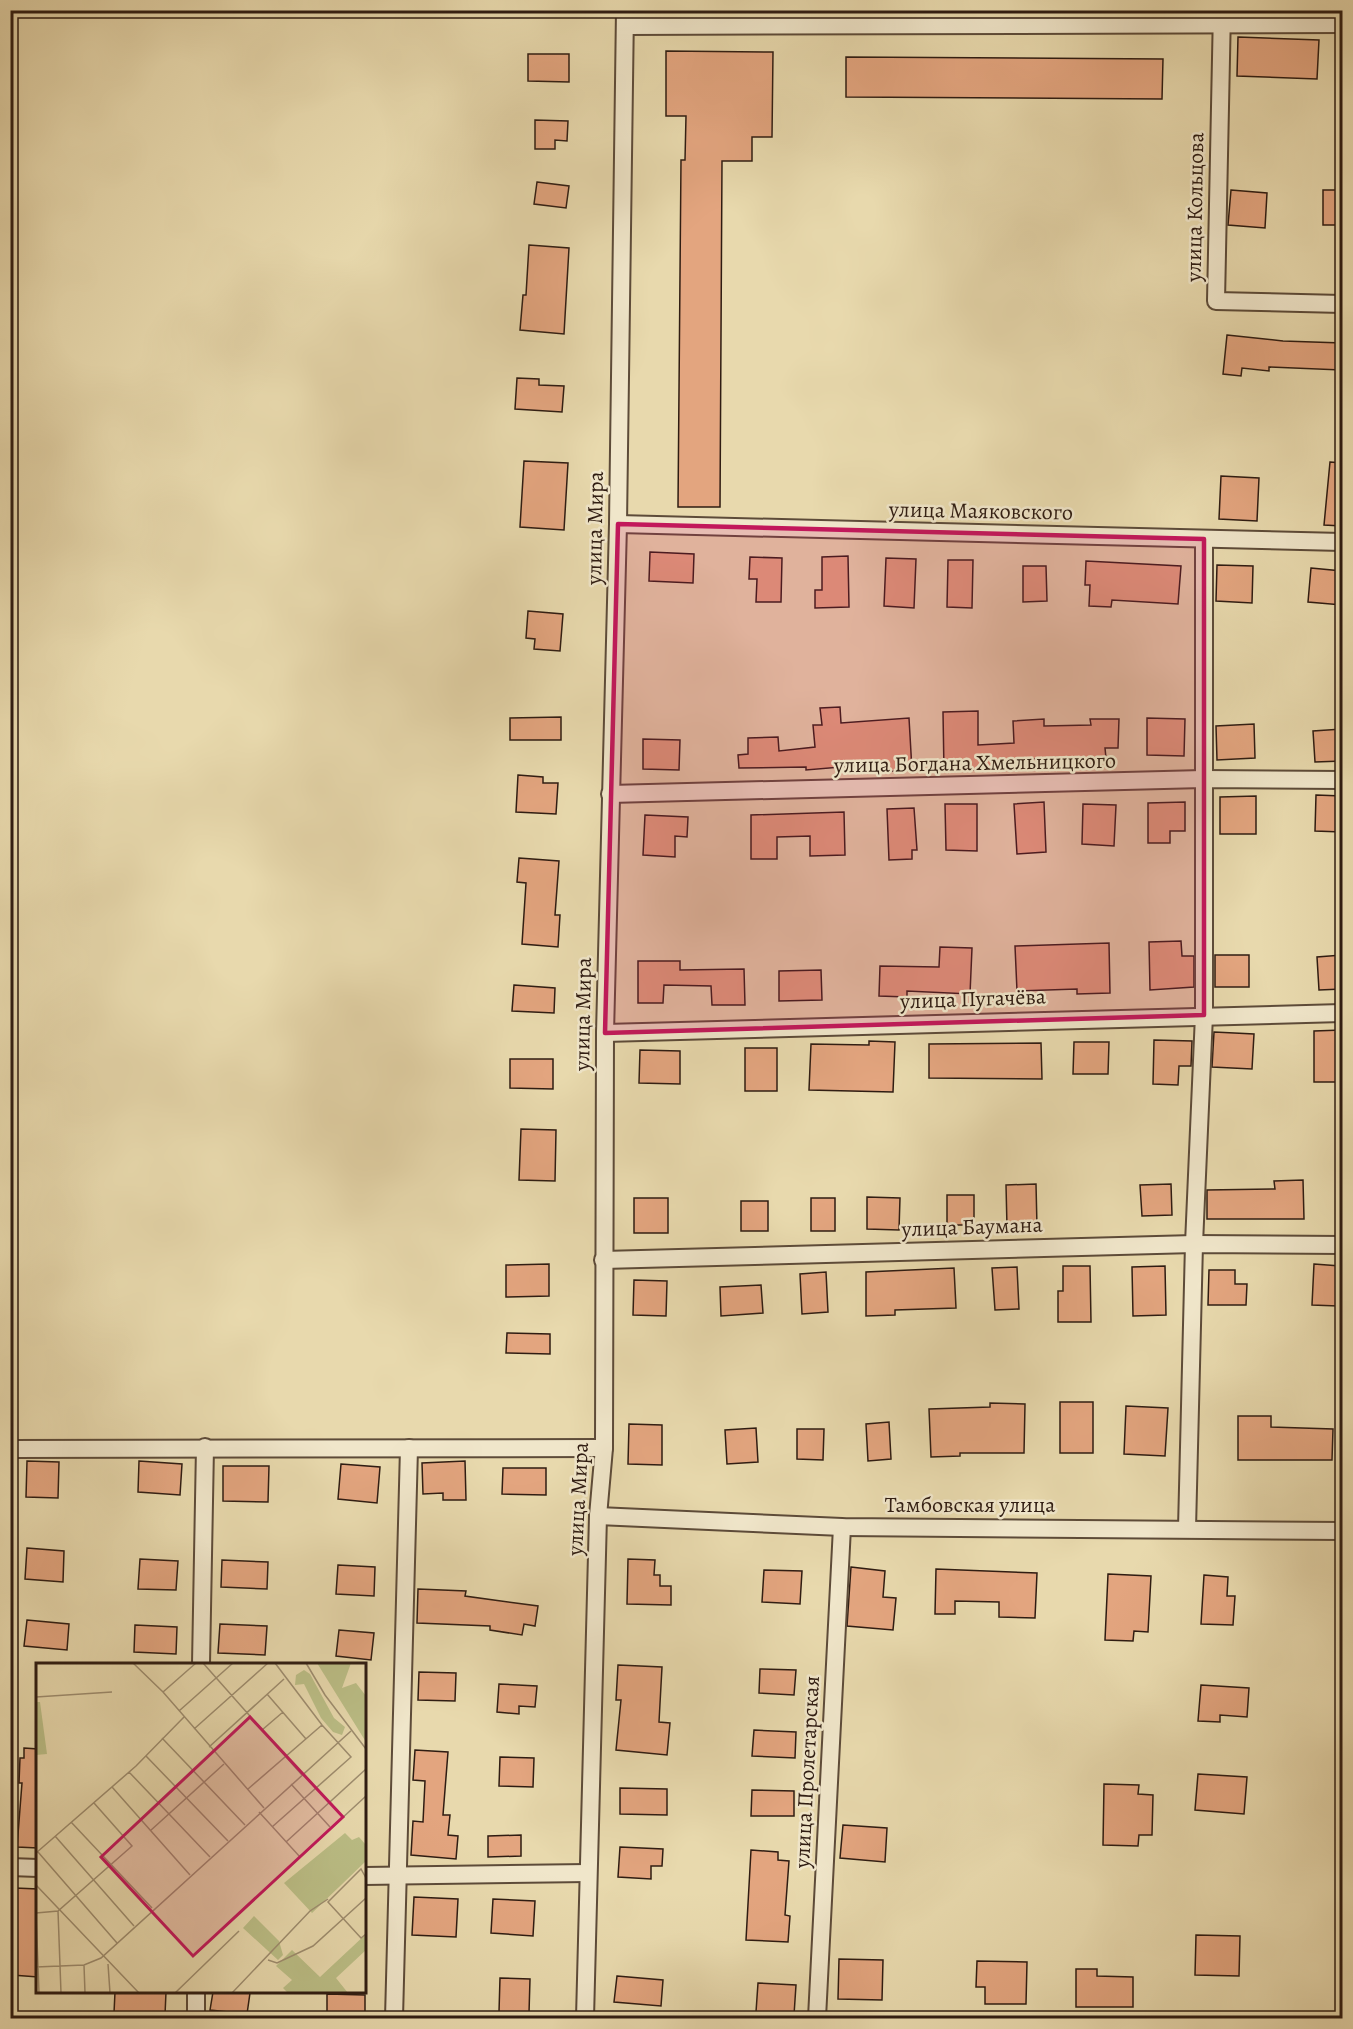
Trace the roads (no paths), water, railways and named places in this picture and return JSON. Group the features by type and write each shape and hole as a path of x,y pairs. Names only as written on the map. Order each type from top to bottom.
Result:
{"street":[{"path":"626,19 1222,17 1342,24"},
{"name":"улица Кольцова","path":"1222,17 1216,302 1342,304"},
{"name":"улица Мира","path":"585,2019 598,1516 604,1448 605,1033 618,524 626,19"},
{"name":"улица Маяковского","path":"618,524 1342,542"},
{"path":"1187,1529 1194,1244 1204,1015 1204,539"},
{"name":"улица Богдана Хмельницкого","path":"610,794 1203,779 1342,780"},
{"name":"улица Пугачёва","path":"605,1033 1342,1013"},
{"name":"улица Баумана","path":"603,1260 1194,1244 1342,1245"},
{"path":"201,1663 205,1447"},
{"path":"394,2019 409,1448"},
{"path":"10,1449 604,1448"},
{"name":"Тамбовская улица","path":"598,1516 842,1527 1342,1531"},
{"name":"улица Пролетарская","path":"817,2019 842,1527"},
{"path":"10,1867 36,1868"},
{"path":"366,1876 588,1873"},
{"path":"196,1993 196,2019"}]}
